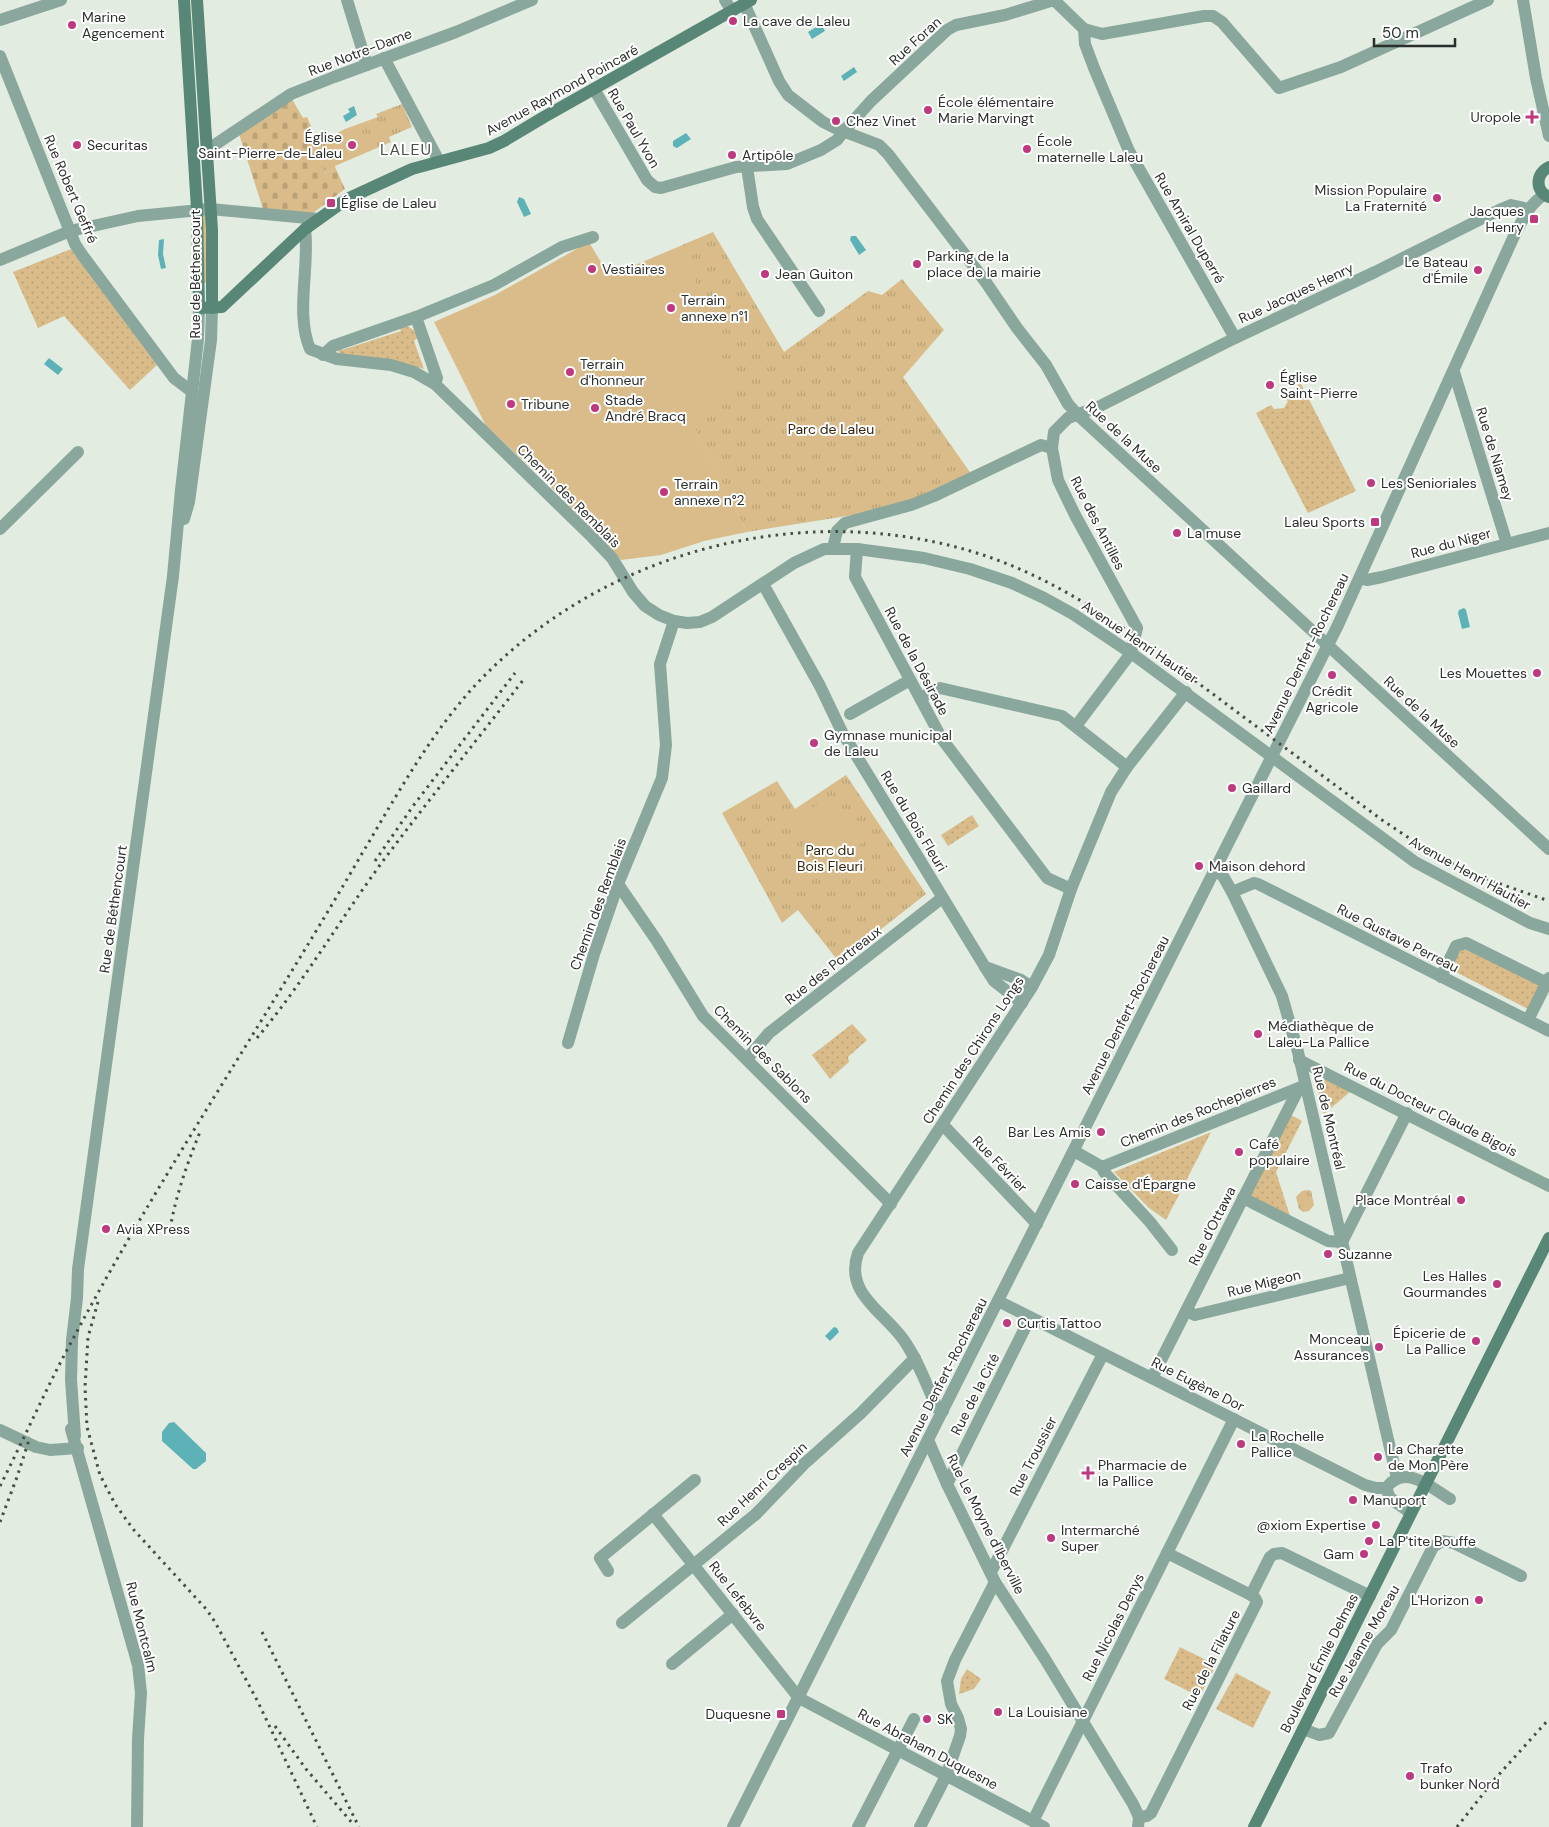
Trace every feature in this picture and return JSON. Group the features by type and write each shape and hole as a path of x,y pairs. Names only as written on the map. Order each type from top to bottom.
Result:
{"main road":[{"name":"Rue de Béthencourt","path":"184,0 212,308"},
{"name":"Rue de Béthencourt","path":"197,0 206,150 199,308"},
{"name":"Avenue Raymond Poincaré","path":"212,308 222,307 305,229 347,199 404,172 489,148 504,141 594,89 728,5 747,2"},
{"path":"1544,193 1539,177 1547,165"},
{"path":"199,308 212,308"},
{"name":"Boulevard Émile Delmas","path":"1254,1827 1549,1238"}],"street":[{"path":"0,20 61,0"},
{"path":"347,0 367,65"},
{"name":"Rue Notre-Dame","path":"206,150 291,94 456,32 532,0"},
{"path":"1054,0 1084,29 1102,34 1199,16 1213,16 1222,22 1279,88 1341,67 1488,0"},
{"name":"Rue Foran","path":"844,131 871,101 952,27 1005,15 1054,0"},
{"path":"1523,0 1536,78 1549,136"},
{"name":"Rue de la Muse","path":"747,2 779,81 788,95 823,122 879,145 888,154 1054,375 1068,404 1079,416 1549,849"},
{"name":"Rue Amiral Duperré","path":"1084,29 1085,44 1129,151 1235,338"},
{"name":"Rue Robert Geffré","path":"0,56 70,231 83,256 174,378 192,386"},
{"path":"384,58 438,161"},
{"name":"Rue Paul Yvon","path":"594,89 647,180 655,187 661,188 736,167 790,163 829,145 837,140 844,131"},
{"path":"747,166 753,207 757,219 819,311"},
{"name":"Avenue Denfert-Rochereau","path":"733,1827 1328,647 1528,209 1528,201 1534,190 1544,193"},
{"name":"Rue Jacques Henry","path":"1079,416 1235,338 1376,272 1499,210 1510,206 1528,209"},
{"path":"0,260 70,231 138,216 204,209 318,219"},
{"path":"295,217 305,229"},
{"name":"Chemin des Remblais","path":"305,229 304,303 306,340 310,349 337,360 391,365 414,372 435,384 612,558 633,592 645,606 659,615 674,621 660,664 666,745 662,778 618,884 594,954 568,1044"},
{"path":"323,355 333,346 494,285 562,247 593,238"},
{"name":"Rue de Béthencourt","path":"76,1441 70,1426 65,1381 66,1340 71,1300 77,1276 177,546 180,490 198,339 199,308"},
{"name":"Rue de Béthencourt","path":"177,546 189,502 212,340 212,308"},
{"path":"416,316 437,378 435,384"},
{"name":"Rue de Niamey","path":"1454,372 1507,544"},
{"path":"189,502 186,489 199,387 192,386"},
{"name":"Rue des Antilles","path":"1079,416 1068,418 1054,432 1052,448 1054,465 1058,480 1075,515 1137,628 1131,653"},
{"path":"833,548 837,531 845,522 911,505 1041,445 1052,448"},
{"path":"0,529 78,452"},
{"name":"Rue du Niger","path":"1360,578 1367,580 1382,577 1549,533"},
{"name":"Avenue Henri Hautier","path":"674,621 700,622 725,609 806,556 824,549 857,549 924,558 970,569 1012,584 1044,598 1073,614 1186,692 1415,862 1530,923 1549,929"},
{"name":"Rue de la Désirade","path":"857,549 854,577 942,739 1047,878 1071,889"},
{"name":"Rue du Bois Fleuri","path":"763,584 820,686 842,732 942,898 994,981 1022,1002"},
{"path":"1076,726 1131,653"},
{"path":"850,714 910,680"},
{"path":"920,698 940,688 1062,716 1127,768"},
{"name":"Chemin des Chirons Longs","path":"942,1411 937,1408 915,1358 902,1337 874,1309 854,1278 854,1265 858,1253 892,1204 1032,987 1049,955 1071,889 1111,792 1127,768 1186,692"},
{"name":"Rue de Montréal","path":"1215,870 1223,876 1232,892 1282,996 1300,1060 1302,1086 1342,1242 1397,1478"},
{"name":"Chemin des Sablons","path":"618,884 657,941 703,1016 892,1204"},
{"name":"Rue Gustave Perreau","path":"1232,892 1258,884 1549,1031"},
{"name":"Rue des Portreaux","path":"747,1060 770,1033 942,898"},
{"path":"1441,977 1456,946 1466,943 1548,981 1528,1020"},
{"path":"985,967 1021,980 1032,987"},
{"name":"Rue du Docteur Claude Bigois","path":"1300,1060 1549,1186"},
{"name":"Chemin des Rochepierres","path":"1102,1167 1302,1086"},
{"name":"Rue d'Ottawa","path":"1152,1378 1302,1086"},
{"path":"1243,1198 1328,1242 1342,1242 1407,1114"},
{"name":"Rue Février","path":"943,1125 1037,1224"},
{"path":"1074,1150 1102,1167 1104,1172 1150,1222 1172,1250"},
{"name":"Rue Migeon","path":"1186,1311 1195,1315 1350,1278"},
{"name":"Rue Eugène Dor","path":"998,1301 1364,1484 1376,1488 1386,1488"},
{"name":"Rue de la Cité","path":"947,1484 1030,1318"},
{"name":"Rue Troussier","path":"920,1827 946,1776 961,1729 951,1704 947,1681 955,1660 993,1577 1102,1354"},
{"name":"Rue Henri Crespin","path":"622,1623 756,1514 804,1464 861,1413 915,1358"},
{"name":"Rue Nicolas Denys","path":"1032,1821 1234,1420"},
{"path":"0,1428 39,1440 76,1441"},
{"name":"Rue Le Moyne d'Iberville","path":"928,1440 947,1484 993,1577 1083,1721 1139,1822"},
{"name":"Rue Montcalm","path":"76,1441 138,1665 141,1693 138,1739 137,1827"},
{"path":"1411,1513 1390,1498 1386,1488 1397,1478 1406,1476 1450,1499"},
{"path":"608,1571 600,1558 695,1480"},
{"name":"Rue Lefebvre","path":"653,1514 799,1698"},
{"name":"Rue Jeanne Moreau","path":"1303,1729 1319,1735 1329,1733 1377,1644 1390,1630 1433,1546 1442,1542 1454,1543 1521,1576"},
{"path":"1167,1553 1252,1595 1270,1558 1274,1554 1282,1553 1370,1596"},
{"name":"Rue de la Filature","path":"1139,1822 1151,1813 1255,1608 1257,1602 1252,1595"},
{"path":"672,1664 734,1614"},
{"name":"Rue Abraham Duquesne","path":"799,1698 1044,1827"},
{"path":"858,1827 914,1719"}],"green space":[{"path":"292,99 303,118 307,117 318,143 316,145 325,173 336,169 345,189 313,213 264,212 239,134"},
{"path":"402,104 412,127 389,137 391,142 335,166 336,169 325,173 316,145 345,129 378,117 376,114"},
{"path":"201,215 208,215 209,283 202,283"},
{"name":"Parc de Laleu","path":"713,232 784,352 868,291 882,295 902,279 944,330 903,377 972,475 913,502 853,515 747,532 690,419 683,245 609,276"},
{"name":"Stade André Bracq","path":"589,242 609,276 683,245 737,397 691,420 747,532 704,541 661,555 621,560 546,482 486,426 434,322 495,295"},
{"path":"71,249 157,365 130,390 64,316 38,328 13,272"},
{"path":"399,326 406,326 415,331 418,337 414,341 424,369 394,361 340,356 338,350 341,347 342,350 401,331"},
{"path":"1299,380 1356,491 1308,513 1256,413 1271,405 1274,409 1284,408 1288,401 1286,400 1287,397 1300,391 1297,382"},
{"name":"Parc du Bois Fleuri","path":"846,775 926,894 839,962 798,910 782,923 722,813 777,781 795,809"},
{"path":"831,795 846,818 811,842 795,819"},
{"path":"972,815 979,826 948,846 941,835"},
{"path":"852,822 865,841 829,866 816,848"},
{"path":"1462,948 1538,982 1539,986 1528,1009 1450,969"},
{"path":"852,1024 867,1040 848,1057 849,1062 830,1079 812,1055"},
{"path":"1314,1073 1351,1091 1324,1114"},
{"path":"1291,1115 1302,1121 1276,1172 1290,1216 1250,1196"},
{"path":"1211,1132 1166,1220 1149,1208 1114,1172"},
{"path":"1302,1191 1311,1191 1314,1205 1309,1211 1303,1212 1299,1209 1296,1197"},
{"path":"1180,1647 1208,1661 1218,1661 1197,1701 1192,1693 1164,1679"},
{"path":"967,1669 981,1679 974,1689 959,1694 961,1679"},
{"path":"1236,1673 1271,1692 1253,1728 1216,1709"}],"water":[{"path":"821,24 825,31 812,39 808,32"},
{"path":"854,67 857,72 844,81 841,76"},
{"path":"354,106 357,115 346,122 343,116 350,112 348,109"},
{"path":"686,133 691,139 677,148 673,146 673,141"},
{"path":"519,197 524,199 531,214 524,217 517,202"},
{"path":"851,236 856,236 866,250 859,255 850,240"},
{"path":"164,239 163,254 166,268 161,269 158,255 159,240"},
{"path":"49,358 63,369 58,375 44,364"},
{"path":"1464,608 1470,627 1462,629 1458,613 1459,610"},
{"path":"834,1327 839,1332 830,1341 825,1336"},
{"path":"174,1422 206,1453 206,1461 196,1469 193,1469 162,1441 162,1432 169,1423"}],"railway":[{"path":"0,1486 64,1355 121,1251 398,793 439,730 470,691 522,642 580,601 643,570 710,547 779,535 850,532 920,539 989,557 1047,582 1118,624 1382,820 1427,850 1472,874 1549,901"},
{"path":"375,861 413,806 515,673"},
{"path":"257,1038 305,974 380,865 524,679"},
{"path":"170,1229 182,1180 200,1132"},
{"path":"98,1302 88,1337 85,1387 87,1427 100,1475 115,1504 133,1529 207,1610 215,1622 258,1702 317,1827"},
{"path":"0,1522 30,1437"},
{"path":"262,1632 359,1827"},
{"path":"1457,1827 1494,1780 1549,1719"},
{"path":"275,1726 306,1769 353,1824"}],"place":[{"name":"La cave de Laleu","path":"733,21"},
{"name":"Marine Agencement","path":"72,25"},
{"name":"École élémentaire Marie Marvingt","path":"928,110"},
{"name":"Uropole","path":"1532,117"},
{"name":"Chez Vinet","path":"836,121"},
{"name":"Securitas","path":"77,145"},
{"name":"Église Saint-Pierre-de-Laleu","path":"352,145"},
{"name":"École maternelle Laleu","path":"1027,149"},
{"name":"Artipôle","path":"732,155"},
{"name":"Mission Populaire La Fraternité","path":"1437,198"},
{"name":"Église de Laleu","path":"331,203"},
{"name":"Jacques Henry","path":"1534,219"},
{"name":"Parking de la place de la mairie","path":"917,264"},
{"name":"Vestiaires","path":"592,269"},
{"name":"Le Bateau d'Émile","path":"1478,270"},
{"name":"Jean Guiton","path":"765,274"},
{"name":"Terrain annexe n°1","path":"671,308"},
{"name":"Terrain d'honneur","path":"570,372"},
{"name":"Église Saint-Pierre","path":"1270,385"},
{"name":"Tribune","path":"511,404"},
{"name":"Stade André Bracq","path":"595,408"},
{"name":"Les Senioriales","path":"1371,483"},
{"name":"Terrain annexe n°2","path":"664,492"},
{"name":"Laleu Sports","path":"1375,522"},
{"name":"La muse","path":"1177,533"},
{"name":"Les Mouettes","path":"1537,673"},
{"name":"Crédit Agricole","path":"1332,675"},
{"name":"Gymnase municipal de Laleu","path":"814,743"},
{"name":"Gaillard","path":"1232,788"},
{"name":"Maison dehord","path":"1199,866"},
{"name":"Médiathèque de Laleu-La Pallice","path":"1258,1034"},
{"name":"Bar Les Amis","path":"1101,1132"},
{"name":"Café populaire","path":"1239,1152"},
{"name":"Caisse d'Épargne","path":"1075,1184"},
{"name":"Place Montréal","path":"1461,1200"},
{"name":"Avia XPress","path":"106,1229"},
{"name":"Suzanne","path":"1328,1254"},
{"name":"Les Halles Gourmandes","path":"1497,1284"},
{"name":"Curtis Tattoo","path":"1007,1323"},
{"name":"Épicerie de La Pallice","path":"1476,1341"},
{"name":"Monceau Assurances","path":"1379,1347"},
{"name":"La Rochelle Pallice","path":"1241,1444"},
{"name":"La Charette de Mon Père","path":"1378,1457"},
{"name":"Pharmacie de la Pallice","path":"1088,1473"},
{"name":"Manuport","path":"1353,1500"},
{"name":"@xiom Expertise","path":"1376,1525"},
{"name":"Intermarché Super","path":"1051,1538"},
{"name":"La P'tite Bouffe","path":"1369,1541"},
{"name":"Gam","path":"1364,1554"},
{"name":"L'Horizon","path":"1479,1600"},
{"name":"La Louisiane","path":"998,1712"},
{"name":"Duquesne","path":"781,1714"},
{"name":"SK","path":"927,1719"},
{"name":"Trafo bunker Nord","path":"1410,1776"}],"district":[{"name":"LALEU","path":"406,149"}]}
